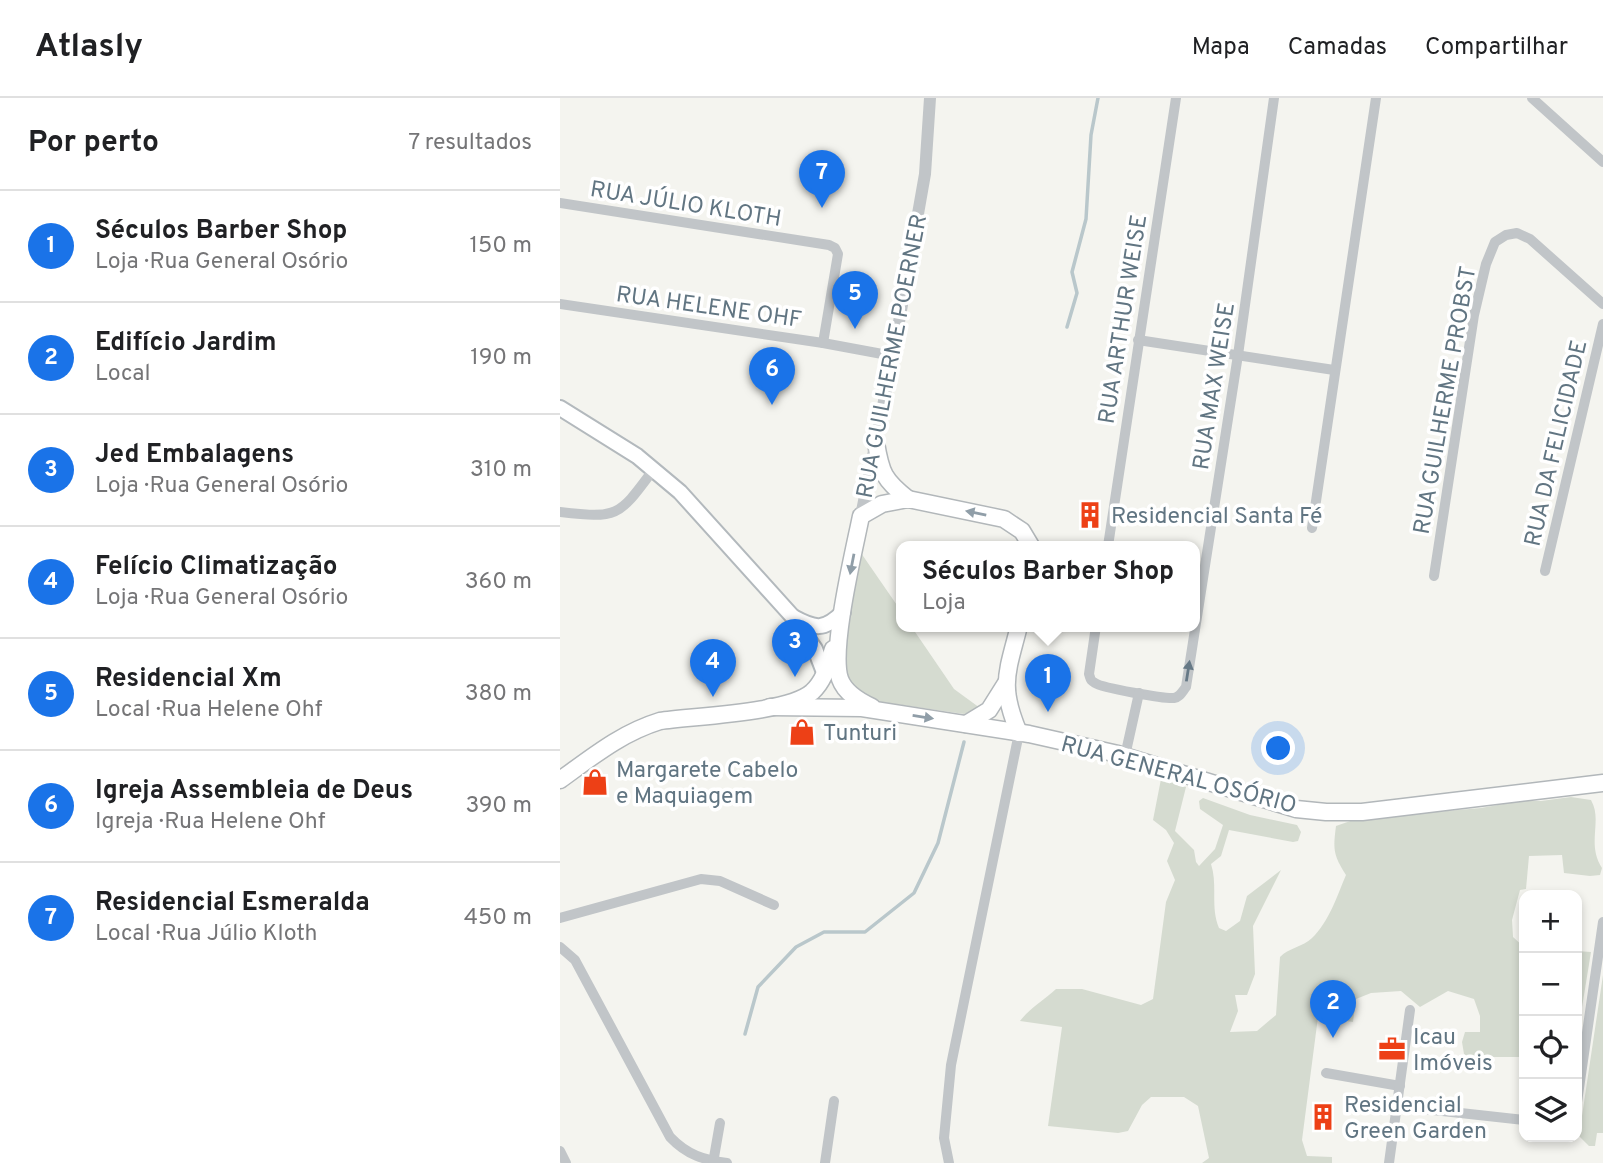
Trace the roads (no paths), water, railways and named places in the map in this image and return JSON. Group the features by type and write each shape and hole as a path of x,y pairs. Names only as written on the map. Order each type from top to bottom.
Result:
{"main road":[{"path":"560,408 654,468 697,510 792,616 815,649 825,675 838,694 862,708"},
{"path":"876,443 884,477 908,499"},
{"path":"861,516 882,503 908,499 1004,519 1022,531 1028,541"},
{"name":"RUA GUILHERME POERNER","path":"843,612 861,516"},
{"path":"792,616 808,625 821,627 833,623 843,612"},
{"path":"825,675 843,612"},
{"name":"RUA GENERAL OSÓRIO","path":"843,612 837,656 841,681 854,697 881,710"},
{"path":"1018,632 1006,683 1008,706 1019,733"},
{"name":"RUA GENERAL OSÓRIO","path":"560,780 617,738 643,726 660,721 770,707 797,700 810,694 825,675"},
{"path":"966,724 989,710 1006,683"},
{"name":"RUA GENERAL OSÓRIO","path":"770,707 862,708 1019,733 1125,756 1296,809 1326,812 1362,812 1603,783"}],"street":[{"name":"RUA GUILHERME POERNER","path":"861,516 925,174 930,98"},
{"name":"RUA ARTHUR WEISE","path":"1109,541 1175,98"},
{"name":"RUA MAX WEISE","path":"1200,598 1274,98"},
{"path":"1312,528 1376,98"},
{"path":"1532,98 1603,163"},
{"name":"RUA JÚLIO KLOTH","path":"560,203 835,248 838,254 823,343"},
{"name":"RUA GUILHERME PROBST","path":"1434,576 1474,315 1486,264 1495,242 1506,235 1517,233 1530,239 1603,304"},
{"name":"RUA HELENE OHF","path":"560,304 893,356"},
{"name":"RUA DA FELICIDADE","path":"1545,571 1603,324"},
{"path":"1138,340 1334,370"},
{"path":"560,512 597,516 613,514 626,504 654,468"},
{"path":"1095,632 1089,674 1091,681 1097,685 1139,693 1125,756"},
{"name":"RUA MAX WEISE","path":"1139,693 1172,698 1180,695 1186,687 1195,632"},
{"path":"949,1163 944,1138 951,1065 1019,733"},
{"path":"560,918 701,879 720,881 774,905"},
{"path":"1580,1079 1603,922"},
{"path":"560,947 575,960 670,1137 692,1156 727,1163"},
{"path":"1389,1163 1410,1010"},
{"path":"1326,1073 1400,1086"},
{"path":"825,1163 834,1101"},
{"path":"1397,1106 1519,1119"},
{"path":"713,1162 720,1124"},
{"path":"560,1151 566,1163"}],"waterway":[{"path":"1067,327 1077,293 1072,272 1086,219 1091,135 1098,98"},
{"path":"745,1034 758,987 796,947 824,932 865,932 914,893 938,843 964,742"}],"place":[{"name":"Residencial Esmeralda","path":"822,208"},
{"name":"Residencial Xm","path":"855,329"},
{"name":"Igreja Assembleia de Deus","path":"772,405"},
{"name":"Residencial Santa Fé","path":"1090,515"},
{"name":"Jed Embalagens","path":"795,677"},
{"name":"Felício Climatização","path":"713,697"},
{"name":"Séculos Barber Shop","path":"1048,712"},
{"name":"Tunturi","path":"802,732"},
{"name":"Margarete Cabelo e Maquiagem","path":"595,782"},
{"name":"Edifício Jardim","path":"1333,1038"},
{"name":"Icau Imóveis","path":"1392,1049"},
{"name":"Residencial Green Garden","path":"1323,1117"}]}
